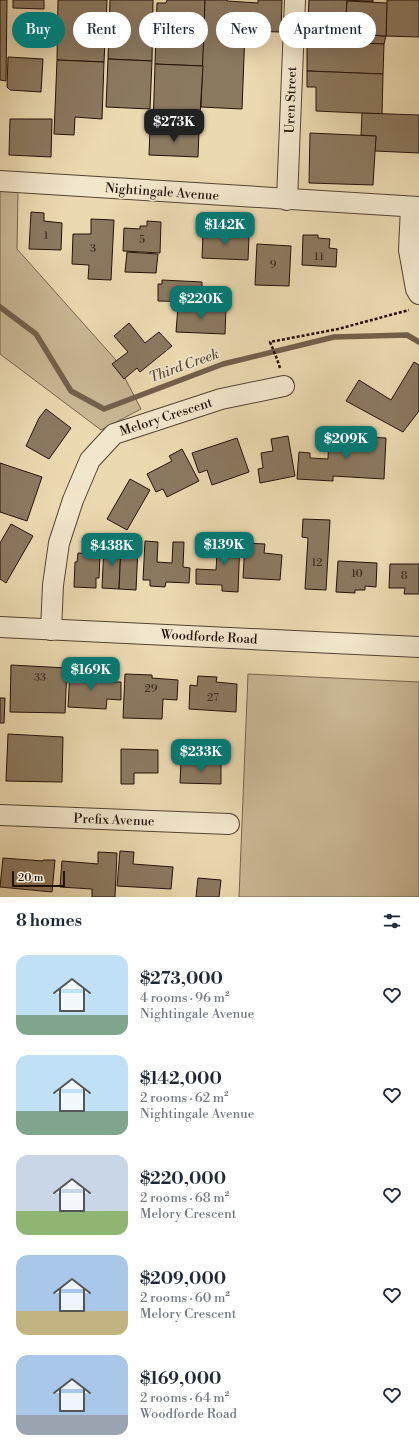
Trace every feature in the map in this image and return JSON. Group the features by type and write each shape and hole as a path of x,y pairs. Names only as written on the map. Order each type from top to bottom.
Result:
{"street":[{"name":"Uren Street","path":"287,200 295,0"},
{"name":"Nightingale Avenue","path":"0,181 415,207"},
{"path":"415,207 409,250 416,289 415,302"},
{"name":"Melory Crescent","path":"51,630 53,585 59,543 73,500 90,460 114,434 221,399 284,386"},
{"name":"Woodforde Road","path":"0,627 419,647"},
{"name":"Prefix Avenue","path":"0,815 229,824"}],"path":[{"path":"277,359 270,342 338,329 415,302"}],"shaded area":[{"path":"0,189 18,190 17,249 115,359 141,409 101,430 0,354"},
{"path":"248,674 419,682 419,897 239,897"}],"building":[{"path":"0,0 7,0 6,81 0,80"},
{"path":"13,0 44,0 44,9 13,8"},
{"path":"58,0 107,0 106,12 73,12 73,48 105,48 104,62 57,60 57,48 65,48 65,12 58,12"},
{"path":"110,0 153,0 153,12 139,12 139,48 152,48 152,61 108,59 108,48 131,48 131,12 110,12"},
{"path":"167,0 205,0 205,12 157,12 157,3 166,3"},
{"path":"205,0 227,0 258,3 258,0 282,0 282,12 279,12 279,32 271,32 271,12 216,12 216,48 244,48 242,109 201,107 203,48 208,48 208,12 205,12"},
{"path":"309,0 347,0 346,12 308,12"},
{"path":"347,0 373,0 373,2"},
{"path":"387,0 419,0 419,37 386,36"},
{"path":"347,1 387,3 386,36 376,36 376,12 346,12"},
{"path":"376,36 386,36 384,44 376,44"},
{"path":"376,44 384,44 383,74 307,71 307,48 376,48"},
{"path":"156,48 204,48 203,66 155,64"},
{"path":"8,57 43,59 41,92 10,90 7,87"},
{"path":"108,59 152,61 150,109 106,107"},
{"path":"57,60 104,62 102,119 75,117 74,135 54,134"},
{"path":"155,64 203,66 199,131 153,129"},
{"path":"307,71 383,74 382,114 316,111 316,87 307,87"},
{"path":"362,113 419,115 419,153 375,151 376,136 361,135"},
{"path":"10,119 52,119 51,157 9,155"},
{"path":"150,129 199,131 198,157 149,155"},
{"path":"310,133 376,136 373,185 309,183"},
{"path":"31,212 44,213 44,221 62,223 61,250 29,249"},
{"path":"91,219 114,220 111,280 88,279 89,265 72,264 73,234 91,234"},
{"path":"147,221 161,222 160,253 123,251 124,228 140,229 140,226 147,226"},
{"path":"215,230 234,231 233,235 249,236 248,260 202,258 203,234 215,235"},
{"path":"303,235 318,235 318,238 330,239 329,248 337,249 336,267 302,265"},
{"path":"257,244 291,246 289,286 255,285"},
{"path":"127,252 158,254 156,273 125,272"},
{"path":"162,280 202,282 202,302 158,301 158,284 162,284"},
{"path":"178,306 226,308 225,334 176,332"},
{"path":"129,323 145,343 159,332 172,346 140,372 137,368 124,379 112,364 128,352 114,336"},
{"path":"414,362 419,365 419,411 403,432 346,401 359,380 391,400"},
{"path":"46,409 71,428 49,459 26,446 39,418"},
{"path":"329,435 386,438 384,479 333,476 333,481 297,479 299,452 310,453 310,458 328,459"},
{"path":"288,436 295,476 260,483 258,469 263,468 261,453 273,451 271,439"},
{"path":"237,438 249,472 212,485 207,470 199,473 192,453"},
{"path":"182,449 199,481 167,497 163,489 156,492 147,474 172,461 169,456"},
{"path":"0,463 42,477 27,521 0,512"},
{"path":"130,479 150,490 127,530 107,519"},
{"path":"303,519 330,520 326,590 305,589 308,538 302,537"},
{"path":"11,524 33,536 6,583 0,579 0,543"},
{"path":"218,537 240,538 238,592 222,591 222,585 196,584 196,569 216,570"},
{"path":"145,541 158,542 157,562 172,563 173,542 184,542 183,567 190,568 189,583 166,582 165,587 150,586 150,580 143,580"},
{"path":"245,543 265,544 264,553 282,555 280,580 243,578"},
{"path":"104,545 121,546 119,589 102,588"},
{"path":"121,546 138,547 136,590 119,589"},
{"path":"78,553 100,554 99,578 96,578 96,588 74,587 75,562 77,562"},
{"path":"338,561 377,563 376,587 365,586 365,590 355,590 355,593 336,592"},
{"path":"390,564 419,564 419,594 404,594 405,588 389,588"},
{"path":"11,665 67,668 65,713 10,712"},
{"path":"70,670 84,671 84,677 104,677 104,682 121,682 121,700 107,699 106,709 68,707"},
{"path":"125,674 152,675 152,678 178,680 177,700 163,699 162,719 123,718"},
{"path":"198,676 217,677 216,682 237,684 236,712 189,709 190,685 197,686"},
{"path":"0,698 5,698 4,723 0,723"},
{"path":"8,734 63,737 62,782 6,781"},
{"path":"121,749 158,750 158,773 134,773 134,784 121,784"},
{"path":"181,761 221,763 221,784 180,783"},
{"path":"120,851 134,852 133,864 173,867 171,889 117,886"},
{"path":"98,852 117,853 115,897 92,897 92,889 60,887 62,861 98,864"},
{"path":"3,858 43,861 55,860 52,892 0,887"},
{"path":"198,878 221,880 219,897 196,897"}],"waterway":[{"name":"Third Creek","path":"0,307 36,334 71,391 104,409 223,364 334,337 407,335 419,342"}]}
